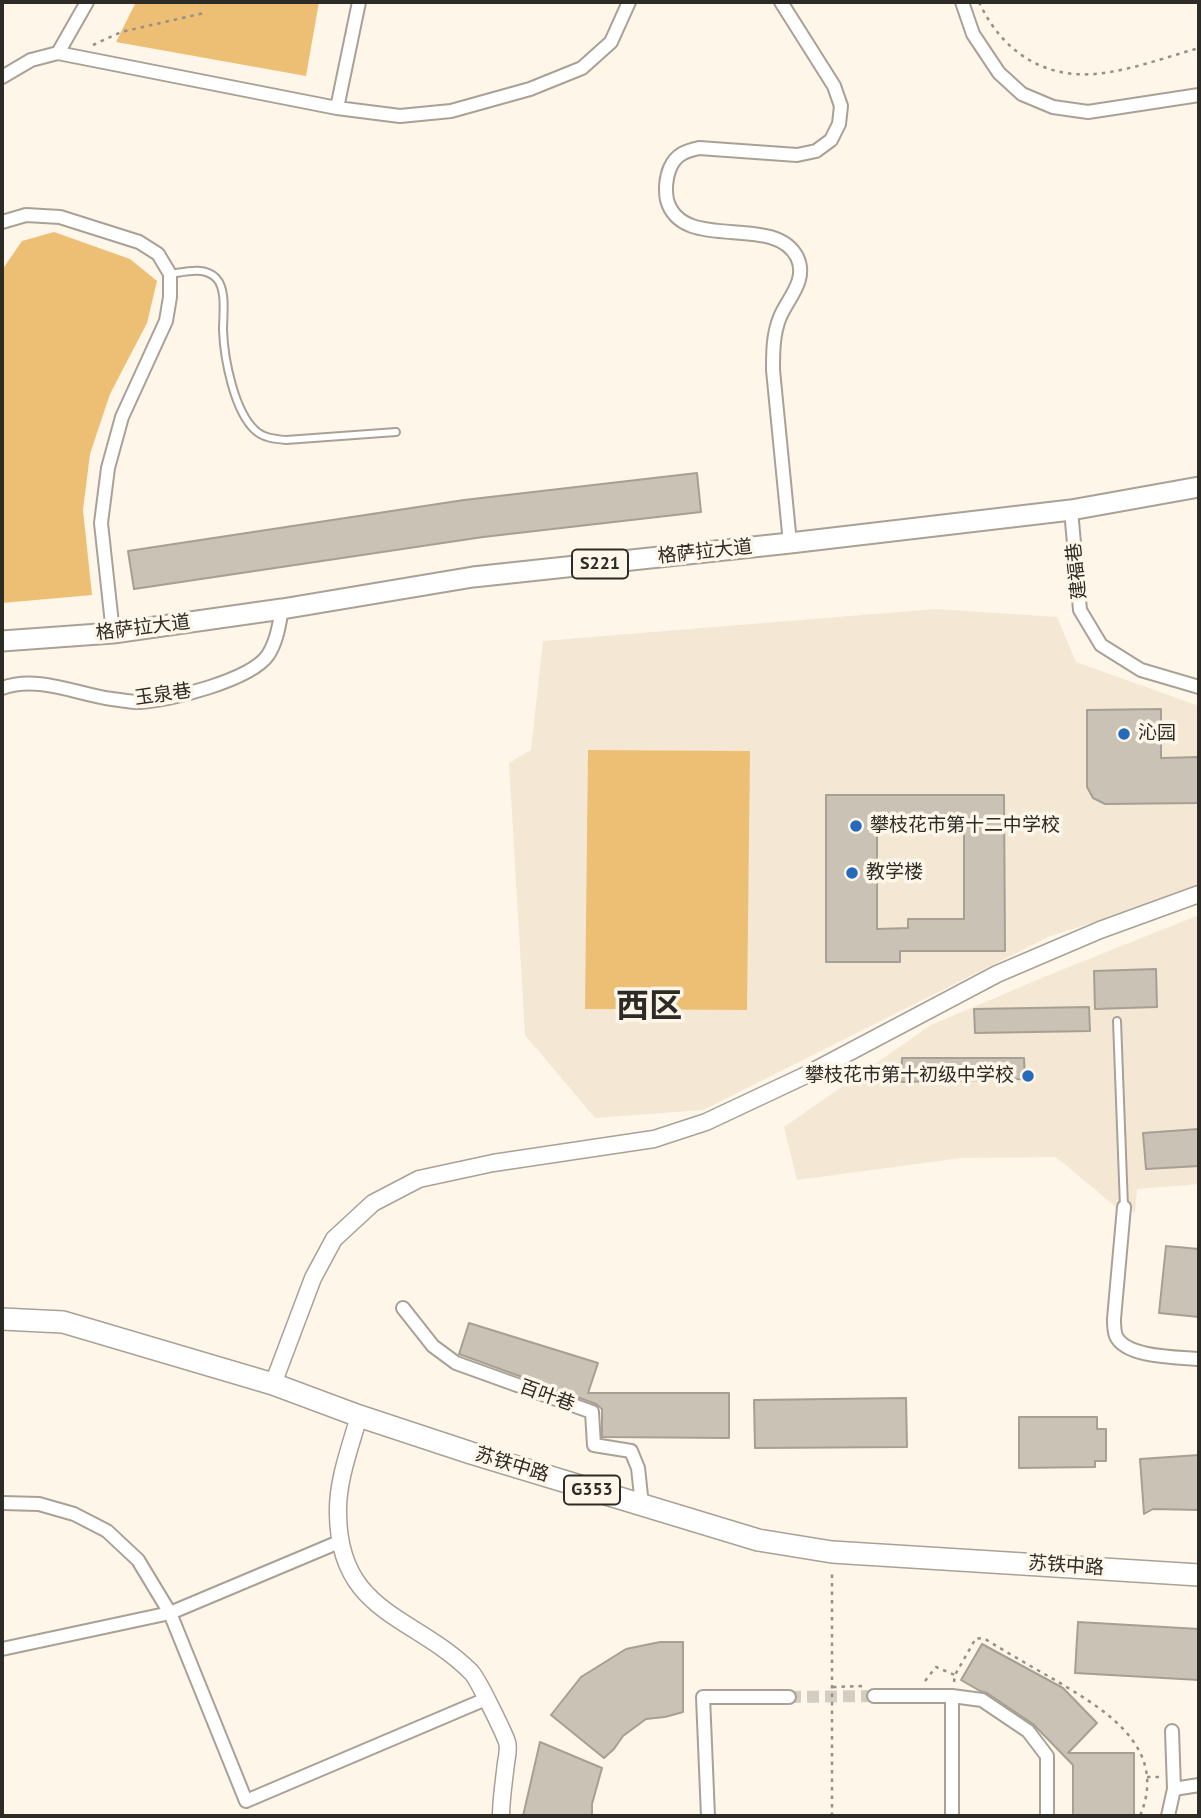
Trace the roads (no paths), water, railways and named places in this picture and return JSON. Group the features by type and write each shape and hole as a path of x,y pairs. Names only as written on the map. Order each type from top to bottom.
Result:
{"highway":[{"name":"苏铁中路","path":"2,1319 63,1322 272,1384 471,1453 758,1540 832,1552 1199,1575"}],"main road":[{"name":"格萨拉大道","path":"2,641 113,633 473,578 1071,510 1199,487"}],"street":[{"path":"65,54 88,2"},
{"path":"337,108 359,2"},
{"path":"2,76 31,60 65,54 337,108 400,116 451,111 530,89 582,68 611,42 629,2"},
{"path":"781,2 834,86 841,106 839,124 831,140 817,151 797,155 699,148 684,151 673,161 667,175 666,196 671,211 687,223 707,230 771,236 787,245 797,258 800,274 795,292 780,317 773,342 790,543"},
{"path":"962,2 973,34 999,73 1022,94 1053,107 1088,112 1199,95"},
{"path":"2,222 26,215 61,217 139,242 158,254 170,274 166,321 122,416 108,468 101,523 113,633"},
{"name":"建福巷","path":"1071,510 1080,610 1101,645 1141,670 1199,687"},
{"name":"玉泉巷","path":"2,688 13,684 35,683 140,702 187,694 248,672 267,656 278,633 282,609"},
{"path":"272,1384 323,1259 334,1240 373,1203 419,1179 494,1163 654,1139 706,1122 806,1075 998,974 1100,930 1199,894"},
{"path":"1124,1207 1114,1319 1116,1336 1126,1348 1142,1353 1199,1359"},
{"name":"百叶巷","path":"403,1308 433,1346 456,1363 592,1412 594,1444 631,1451 638,1468 642,1505"},
{"path":"359,1416 342,1478 337,1511 339,1542 348,1569 365,1594 391,1615 451,1654 474,1674 508,1744 501,1816"},
{"path":"2,1503 39,1504 74,1514 107,1531 138,1560 170,1613 246,1801 486,1699"},
{"path":"2,1649 170,1613 339,1542"},
{"path":"870,1691 982,1700 1028,1731 1047,1756 1047,1816"},
{"path":"952,1696 952,1816"},
{"path":"708,1816 703,1697 789,1697"},
{"path":"1168,1816 1174,1789 1172,1731"},
{"path":"1174,1789 1199,1785"}],"lane":[{"path":"170,274 195,270 208,272 218,280 222,294 223,335 229,369 238,404 246,420 257,432 270,438 286,440 396,432"},
{"path":"1117,1021 1124,1207"}],"tunnel":[{"path":"789,1697 874,1696"}],"place":[{"name":"沁园","path":"1124,734"},
{"name":"攀枝花市第十二中学校","path":"856,826"},
{"name":"教学楼","path":"852,873"},
{"name":"攀枝花市第十初级中学校","path":"1028,1076"}],"district":[{"name":"西区","path":"649,1008"}]}
